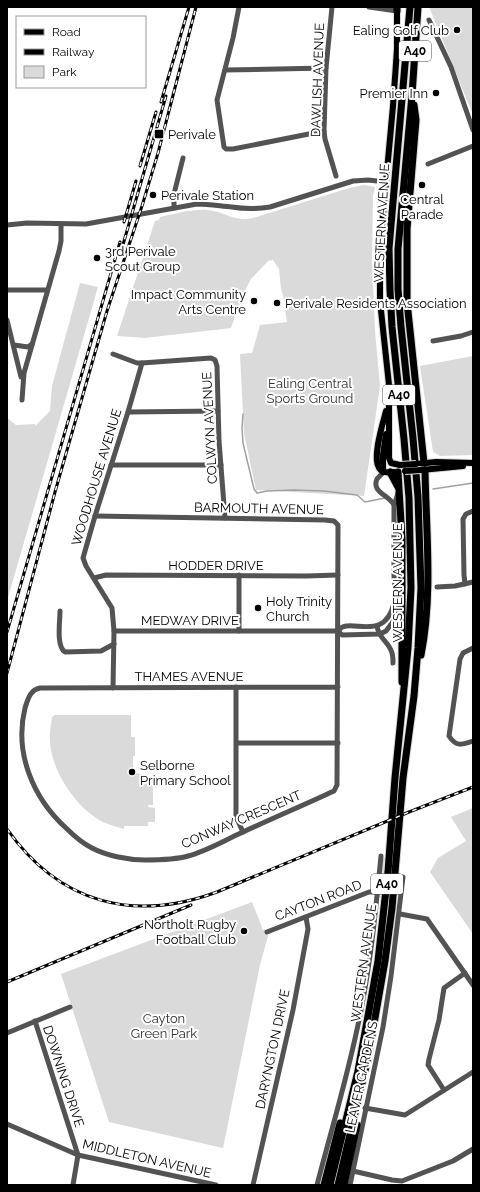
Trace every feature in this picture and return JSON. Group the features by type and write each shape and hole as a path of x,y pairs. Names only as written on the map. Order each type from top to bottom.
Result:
{"highway":[{"name":"WESTERN AVENUE","path":"330,1185 358,1071 378,954 388,872 395,778 408,648 411,588 409,498 392,327 389,248 410,7"},
{"name":"WESTERN AVENUE","path":"341,1183 367,1078 368,1058 385,961 392,908 403,778 414,696 418,648 420,546 418,496 401,327 398,289 398,256 418,7"},
{"name":"A40","path":"412,95 416,120 407,229 407,302 423,467 428,549 425,634 414,696"},
{"name":"A40","path":"399,468 398,489 402,539 401,676 404,696"},
{"name":"A40","path":"386,472 398,489"},
{"name":"A40","path":"324,1185 345,1103 358,1071"}],"main road":[{"path":"397,9 396,56 380,247 380,301 389,385 389,458 391,463 399,468"},
{"path":"386,472 378,466 377,457 389,397"},
{"path":"386,472 384,449 389,417"},
{"path":"386,472 399,468 473,464"}],"street":[{"path":"239,7 217,100 222,142 225,148 234,149 324,131"},
{"name":"DAWLISH AVENUE","path":"332,7 326,68 324,131 336,176"},
{"path":"369,7 397,9"},
{"path":"429,20 451,67 473,130"},
{"path":"225,70 326,68"},
{"path":"428,164 473,146"},
{"path":"174,208 174,194 183,158"},
{"path":"7,225 27,223 61,224 97,222 174,208 208,204 231,207 270,207 353,181 368,180 386,182"},
{"path":"7,320 21,374 22,400 24,373 61,241 61,224"},
{"path":"7,290 48,290"},
{"path":"434,341 473,332"},
{"path":"14,345 28,347 32,344"},
{"path":"113,354 137,363 142,363"},
{"name":"COLWYN AVENUE","path":"142,363 211,358 215,360 217,366 218,411 225,518"},
{"name":"WOODHOUSE AVENUE","path":"114,688 114,631 112,608 86,566 84,558 110,465 128,412 142,363"},
{"path":"128,412 218,411"},
{"path":"110,465 221,465"},
{"path":"386,472 376,481 377,488 381,493 389,497 394,506"},
{"path":"395,599 392,613 388,619 377,626 342,627 338,631 342,636 379,635 386,631 395,619 396,612 394,506 398,489"},
{"path":"465,584 464,519 466,514 473,511"},
{"name":"BARMOUTH AVENUE","path":"95,516 263,518 334,521 338,524 338,631"},
{"name":"HODDER DRIVE","path":"94,578 106,575 338,575"},
{"path":"239,575 239,631"},
{"path":"437,587 455,586 473,582"},
{"path":"60,611 60,644 62,650 65,652 101,651 114,644"},
{"path":"377,626 379,635 390,647 393,653 393,663"},
{"name":"MEDWAY DRIVE","path":"114,631 338,631"},
{"name":"CONWAY CRESCENT","path":"40,688 32,691 23,717 23,748 27,770 36,792 51,814 81,841 92,848 117,856 138,859 186,857 334,791 337,785 338,631"},
{"path":"473,648 466,650 461,656 449,736 453,742 457,744 464,744 473,740"},
{"path":"236,687 236,817 243,832"},
{"name":"THAMES AVENUE","path":"40,688 338,687"},
{"path":"237,743 338,743"},
{"path":"317,1185 352,1054 362,1009 381,856"},
{"name":"LEAVER GARDENS","path":"350,1185 383,1027 400,914 403,877"},
{"name":"CAYTON ROAD","path":"267,932 369,892 377,892"},
{"path":"400,914 427,919 473,985"},
{"name":"DARYNGTON DRIVE","path":"253,1185 295,995 308,929 306,917"},
{"path":"444,1090 428,1065 429,1059 439,1020 444,988 465,973"},
{"path":"7,1033 70,1007"},
{"name":"DOWNING DRIVE","path":"35,1021 78,1155 73,1185"},
{"path":"365,1108 405,1115 473,1072"},
{"name":"MIDDLETON AVENUE","path":"7,1124 78,1155 216,1185"},
{"path":"353,1171 402,1181 453,1162 473,1149"}],"green space":[{"path":"431,7 473,7 473,115 430,9"},
{"name":"Ealing Central Sports Ground","path":"364,185 375,187 373,196 372,258 375,331 380,386 364,496 256,490 244,433 240,354 252,353 260,325 287,322 279,269 273,260 268,261 251,279 242,296 240,293 242,297 231,328 145,338 117,336 155,221 159,220 160,217 195,210 214,211 240,219 253,218 349,188"},
{"path":"80,283 98,287 7,601 7,418 16,425 35,424 35,426 50,411 52,386"},
{"path":"473,356 473,455 440,456 433,452 420,366"},
{"path":"55,715 131,715 131,737 135,737 133,772 141,774 141,778 153,778 153,805 148,805 148,807 155,808 155,822 148,822 148,826 124,826 124,829 103,822 84,808 67,788 55,765 50,739 50,729 52,717"},
{"path":"473,808 473,934 430,872 438,858 466,841 451,817"},
{"path":"383,858 385,858 381,898 379,897"},
{"name":"Cayton Green Park","path":"252,902 263,930 265,929 268,936 260,965 223,1148 109,1122 61,974"}],"waterway":[{"path":"243,414 243,443 254,489 257,493 294,490 324,491 357,495 365,502 385,498"},
{"path":"433,489 473,483"}],"railway":[{"path":"161,102 189,7"},
{"path":"7,673 55,492 107,311 158,153 196,7"},
{"path":"122,248 166,96"},
{"path":"140,166 156,112"},
{"path":"124,222 136,181"},
{"path":"7,632 120,242"},
{"path":"7,829 28,854 50,874 74,890 100,900 127,905 156,906 186,901 217,892 473,787"},
{"path":"7,982 191,905"}],"place":[{"name":"Ealing Golf Club","path":"457,30"},
{"name":"Premier Inn","path":"436,93"},
{"name":"Perivale","path":"159,134"},
{"name":"Central Parade","path":"422,185"},
{"name":"Perivale Station","path":"153,195"},
{"name":"3rd Perivale Scout Group","path":"97,258"},
{"name":"Impact Community Arts Centre","path":"254,301"},
{"name":"Perivale Residents Association","path":"277,303"},
{"name":"Holy Trinity Church","path":"258,608"},
{"name":"Selborne Primary School","path":"132,772"},
{"name":"Northolt Rugby Football Club","path":"244,931"}]}
